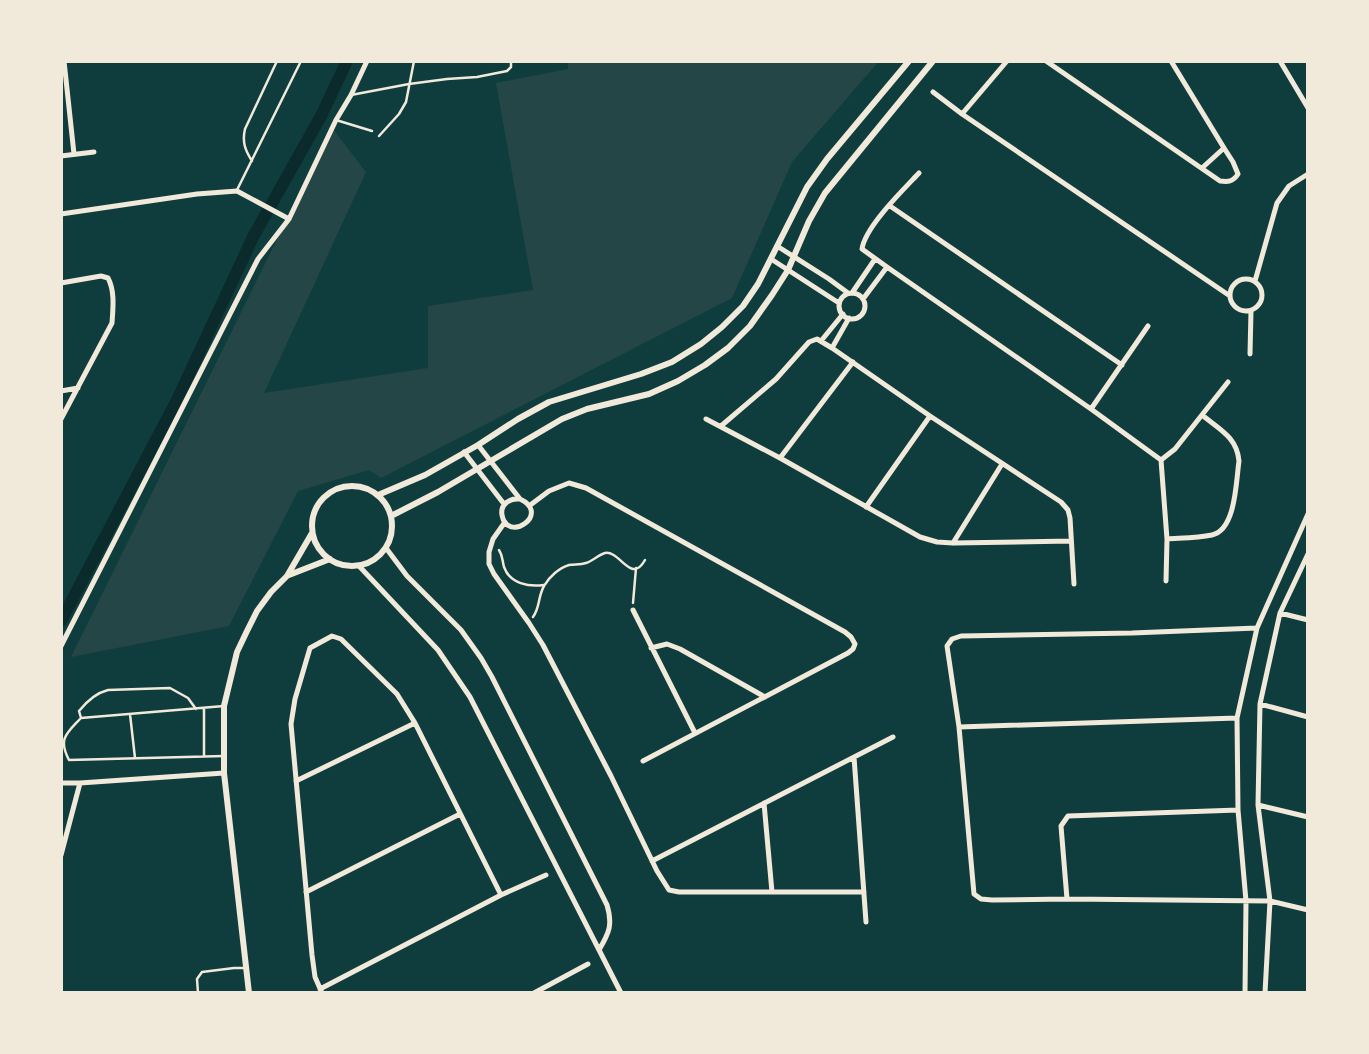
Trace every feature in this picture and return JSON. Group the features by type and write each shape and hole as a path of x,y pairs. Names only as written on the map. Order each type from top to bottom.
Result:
{"street":[{"path":"64,61 75,154"},
{"path":"61,646 258,259 289,219 335,120 367,61"},
{"path":"378,495 425,475 549,402 672,362 722,327 743,306 758,284 807,187 909,61"},
{"path":"391,516 562,419 587,409 649,394 678,381 728,348 750,326 788,270 809,221 825,193 933,61"},
{"path":"962,114 1007,61"},
{"path":"1045,61 1220,181 1229,182 1238,174 1236,169 1171,61"},
{"path":"1280,61 1308,107"},
{"path":"933,92 1230,296"},
{"path":"1202,168 1224,148"},
{"path":"61,156 94,152"},
{"path":"919,173 874,223 863,241 862,248 1161,460 1167,539 1166,581"},
{"path":"1255,281 1277,203 1289,186 1308,174"},
{"path":"61,214 197,194 237,191 289,219"},
{"path":"890,206 1122,365"},
{"path":"777,246 850,293"},
{"path":"771,259 839,303"},
{"path":"850,293 875,259"},
{"path":"863,299 887,268"},
{"path":"61,283 102,276 108,278 111,283 113,309 112,323 61,419"},
{"path":"1241,280 1255,281 1260,286 1262,301 1251,311 1237,309 1232,303 1231,289 1241,280"},
{"path":"856,293 863,299 864,312 857,317 849,318 840,311 839,303 844,296 856,293"},
{"path":"1250,354 1251,311"},
{"path":"821,341 843,314"},
{"path":"832,348 849,318"},
{"path":"1091,409 1148,326"},
{"path":"721,426 776,379 809,342 817,339 1061,502 1068,510 1074,584"},
{"path":"779,458 853,362"},
{"path":"1161,460 1175,449 1228,382"},
{"path":"61,391 78,388"},
{"path":"1167,539 1213,535 1226,526 1230,517 1239,461 1236,444 1202,415"},
{"path":"866,507 930,416"},
{"path":"706,419 920,537 953,543 1071,541"},
{"path":"478,444 520,499 529,506 531,516 526,524 517,528 505,522 502,513 504,505 511,499 520,499"},
{"path":"464,453 504,505"},
{"path":"953,543 1002,464"},
{"path":"529,506 549,491 569,483 586,488 845,632 855,644 848,653 643,761"},
{"path":"358,485 368,488 378,495 391,516 392,530 386,548 376,558 359,566 339,564 330,559 322,553 312,533 313,514 323,497 339,487 358,485"},
{"path":"1245,993 1246,901 1238,810 1237,718 1257,628 1308,514"},
{"path":"505,522 493,539 489,564 543,645 669,890 864,892"},
{"path":"249,993 224,773 224,706 237,652 257,611 287,576 312,533"},
{"path":"386,548 407,576 461,630 492,677 607,905 611,924 599,950"},
{"path":"1265,993 1270,901 1258,805 1260,704 1280,612 1308,554"},
{"path":"287,576 330,559"},
{"path":"359,566 438,650 470,697 621,993"},
{"path":"633,610 695,733"},
{"path":"1280,612 1308,620"},
{"path":"1257,628 961,636 952,639 947,646 959,727 974,894 981,899 992,900 1270,901 1308,910"},
{"path":"501,895 415,723 397,694 341,639 332,636 310,648 295,699 291,724 315,977 321,991 501,895 545,875"},
{"path":"651,648 667,644 680,649 765,697"},
{"path":"1260,704 1308,717"},
{"path":"959,727 1237,718"},
{"path":"296,781 415,723"},
{"path":"652,861 893,737"},
{"path":"854,757 866,922"},
{"path":"61,783 224,773"},
{"path":"61,855 80,783"},
{"path":"764,803 772,892"},
{"path":"1258,805 1308,817"},
{"path":"1067,899 1061,826 1068,816 1238,810"},
{"path":"306,892 460,814"},
{"path":"534,993 588,964"},
{"path":"549,985 553,993"}],"lane":[{"path":"252,161 244,144 245,129 277,61"},
{"path":"237,191 301,61"},
{"path":"379,136 406,102 414,61"},
{"path":"351,94 489,75 507,71 511,61"},
{"path":"335,120 372,131"},
{"path":"81,718 79,711 84,704 100,692 108,690 170,688 188,698 196,709"},
{"path":"224,706 81,718 66,735 63,749 69,760 224,755"},
{"path":"204,708 204,756"},
{"path":"130,714 135,758"},
{"path":"198,993 197,979 202,972 246,968"}],"path":[{"path":"493,539 502,555 504,568 511,578 532,587 544,585"},
{"path":"529,623 537,611 544,585 555,572 566,566 588,563 609,552 615,554 626,567 636,568 645,560"},
{"path":"633,610 636,568"}],"shaded area":[{"path":"568,61 879,61 792,162 732,298 381,478 369,470 298,491 229,626 71,657 332,128 366,172 264,393 428,368 428,306 533,290 496,83 568,69"}],"waterway":[{"path":"61,621 178,398 253,237 321,116 347,61"}]}
